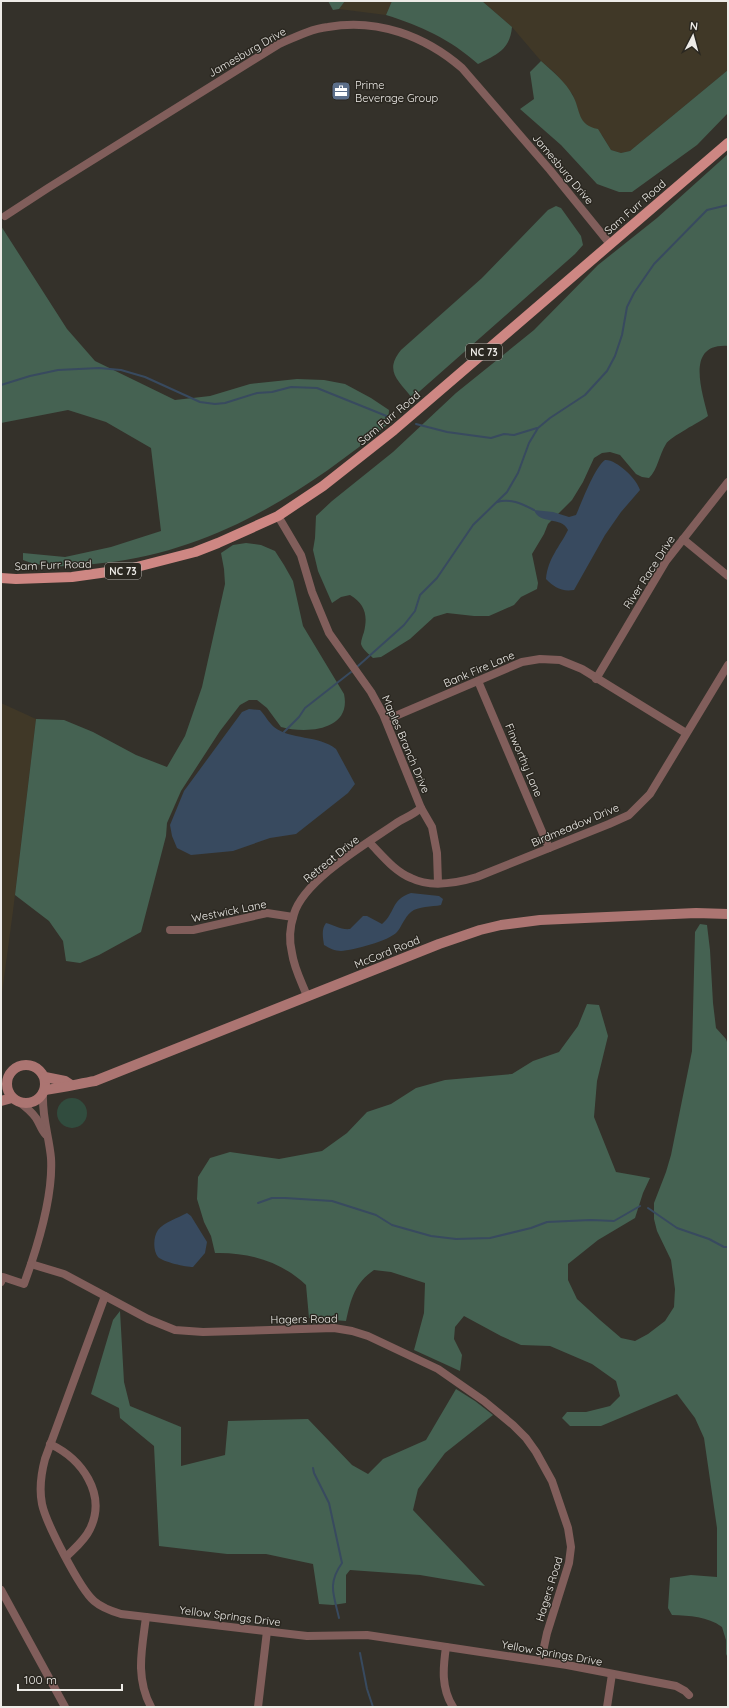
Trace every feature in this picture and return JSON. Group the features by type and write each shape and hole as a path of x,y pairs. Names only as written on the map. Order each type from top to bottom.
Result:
{"main road":[{"name":"Sam Furr Road","path":"1,578 24,579 72,577 129,570 195,552 278,516 357,461 728,143"}],"street":[{"name":"Jamesburg Drive","path":"5,216 279,44 302,34 328,26 356,25 384,28 416,38 446,54 462,68 550,170 610,244"},
{"name":"River Race Drive","path":"596,679 666,561 728,482"},
{"name":"Maples Branch Drive","path":"278,516 301,554 312,592 329,633 371,692 386,720 421,808 432,828 436,841 438,883"},
{"path":"683,539 728,576"},
{"name":"Bank Fire Lane","path":"386,720 522,662 540,659 560,660 582,669 686,733"},
{"name":"Birdmeadow Drive","path":"369,842 394,867 411,879 427,883 458,883 477,877 629,815 650,794 728,665"},
{"name":"Finworthy Lane","path":"478,681 549,848"},
{"name":"Retreat Drive","path":"307,996 292,954 290,931 293,917 302,898 314,883 369,842 398,822 416,813 421,808"},
{"name":"Westwick Lane","path":"170,930 194,930 267,913 293,917"},
{"name":"McCord Road","path":"1,1101 16,1100 30,1104 37,1100 44,1092 95,1081 468,933 501,925 540,920 696,913 728,914"},
{"name":"McCord Road","path":"16,1100 4,1085 13,1071 23,1066 37,1068 44,1077 65,1081 71,1085"},
{"path":"1,1282 3,1278 24,1284 39,1241 48,1194 51,1165 46,1135 47,1128 42,1111 44,1077"},
{"path":"16,1100 31,1111 42,1131 46,1135"},
{"name":"Hagers Road","path":"31,1264 64,1274 148,1319 182,1331 218,1332 318,1327 339,1328 352,1331 421,1360 438,1369 484,1401 513,1425 530,1442 546,1469 568,1528 570,1540 569,1563 547,1633 541,1661"},
{"name":"Yellow Springs Drive","path":"105,1296 50,1444 42,1474 41,1497 46,1519 66,1557 86,1592 99,1605 115,1612 146,1617 308,1636 360,1634 541,1661 676,1686 689,1695"},
{"path":"50,1444 70,1456 80,1466 88,1478 95,1497 94,1517 90,1529 83,1541 66,1557"},
{"path":"1,1590 65,1707"},
{"path":"146,1617 140,1675 151,1707"},
{"path":"258,1707 267,1631"},
{"path":"446,1647 443,1676 446,1691 453,1707"},
{"path":"607,1707 612,1674"}],"shaded area":[{"path":"345,1 392,1 386,15 339,9"},
{"path":"482,1 728,1 728,70 630,151 621,153 611,150 602,135 590,128 581,120 573,95 555,73 541,61 512,27"},
{"path":"1,703 36,719 1,1000"}],"green space":[{"path":"328,1 345,1 339,9 333,10"},
{"path":"392,1 482,1 512,27 511,35 501,51 478,64 457,47 435,34 386,15"},
{"path":"541,61 567,86 576,102 583,121 591,127 598,129 611,150 621,153 630,151 728,70 728,113 697,145 632,192 619,192 597,184 561,145 520,109 534,99 530,72"},
{"path":"728,154 728,346 715,347 706,352 701,360 700,382 708,416 666,444 649,478 636,474 620,455 610,452 602,453 594,458 583,482 572,500 548,524 532,554 538,583 537,589 521,597 514,605 489,616 447,613 434,617 410,639 381,657 373,658 361,644 366,620 362,606 350,595 341,597 332,603 318,571 313,550 316,516 332,501 393,452 456,393 534,330 598,265 657,218"},
{"path":"556,206 561,208 581,236 583,245 575,254 412,398 398,380 393,370 396,357 401,350 482,278 548,210"},
{"path":"1,226 67,329 95,361 175,400 210,396 250,384 297,379 324,380 345,384 389,410 388,424 322,474 287,497 252,517 215,534 176,548 136,558 94,564 49,566 23,560 23,553 65,557 111,547 161,531 151,448 106,422 68,410 1,423"},
{"path":"246,543 261,545 275,551 293,581 303,626 344,694 345,706 341,716 334,723 325,727 303,730 291,729 281,727 267,708 257,700 249,700 240,705 220,731 181,791 167,823 166,836 141,932 99,955 80,963 66,961 63,941 49,921 15,895 36,719 64,720 93,732 136,755 167,767 185,736 202,687 225,584 221,553 233,545"},
{"path":"700,924 707,925 716,1028 726,1039 728,1045 728,1658 726,1654 726,1640 722,1627 716,1623 692,1616 672,1615 668,1608 670,1578 691,1575 717,1577 717,1528 704,1438 695,1418 677,1394 601,1426 570,1426 562,1418 567,1412 586,1412 610,1406 620,1396 616,1381 592,1364 550,1346 521,1345 464,1316 455,1327 454,1339 462,1355 460,1371 414,1350 424,1313 425,1283 391,1272 374,1270 362,1280 352,1298 346,1321 309,1318 306,1285 297,1277 264,1260 240,1254 215,1253 211,1236 204,1222 197,1199 198,1177 210,1158 230,1152 279,1159 322,1151 347,1133 367,1112 391,1104 416,1088 445,1080 512,1074 533,1061 559,1052 578,1026 587,1004 599,1005 608,1036 597,1081 594,1117 616,1172 650,1178 643,1193 635,1218 598,1240 568,1264 568,1280 577,1299 621,1338 635,1341 648,1334 665,1321 674,1307 675,1289 671,1260 657,1231 654,1219 654,1203 671,1155 692,1051 695,932"},
{"path":"72,1098 83,1102 87,1113 83,1124 72,1128 61,1124 57,1113 61,1102"},
{"path":"120,1311 124,1382 130,1406 181,1427 181,1466 225,1455 228,1421 308,1419 352,1465 368,1474 383,1459 426,1440 456,1389 475,1401 493,1415 445,1453 418,1489 413,1510 485,1586 420,1575 350,1570 346,1575 346,1603 333,1605 319,1604 313,1564 266,1554 227,1554 159,1546 154,1446 120,1418 119,1408 91,1394 113,1320"}],"water":[{"path":"605,460 615,463 626,470 631,475 640,490 621,512 605,535 574,590 562,590 555,587 546,579 551,559 568,530 561,523 545,519 537,515 534,510 553,512 569,517 576,515 593,477"},
{"path":"249,709 260,710 274,727 281,731 288,734 321,741 336,749 355,784 348,793 296,834 270,838 233,851 191,855 177,848 172,836 170,825 184,791 242,712"},
{"path":"411,893 439,896 443,899 441,905 421,908 411,912 397,932 387,939 362,947 341,951 324,945 323,931 326,923 341,928 350,929 363,916 367,916 382,924 389,916 396,903"},
{"path":"187,1213 191,1216 207,1242 205,1253 193,1267 165,1261 158,1257 154,1248 154,1240 158,1230 167,1222"}],"waterway":[{"path":"358,666 404,625 415,611 420,595 437,578 473,525 507,492 518,473 529,443 538,428 550,418 585,395 607,371 615,356 622,335 627,307 634,293 654,264 707,210 728,205"},
{"path":"1,385 30,376 58,370 99,368 121,370 145,377 200,402 215,404 225,403 257,393 272,392 291,387 317,388 389,417"},
{"path":"416,424 447,432 491,438 504,434 514,435 537,428"},
{"path":"497,502 512,501 534,510"},
{"path":"284,732 299,717 305,708 351,672"},
{"path":"258,1203 272,1198 332,1201 376,1215 392,1225 431,1236 456,1239 490,1238 531,1228 547,1222 591,1220 614,1221 640,1206"},
{"path":"648,1208 677,1228 709,1239 724,1247 728,1247"},
{"path":"313,1468 329,1503 342,1563 337,1570 333,1584 339,1618"},
{"path":"360,1653 367,1689 373,1707"}],"place":[{"name":"Prime Beverage Group","path":"341,91"}]}
